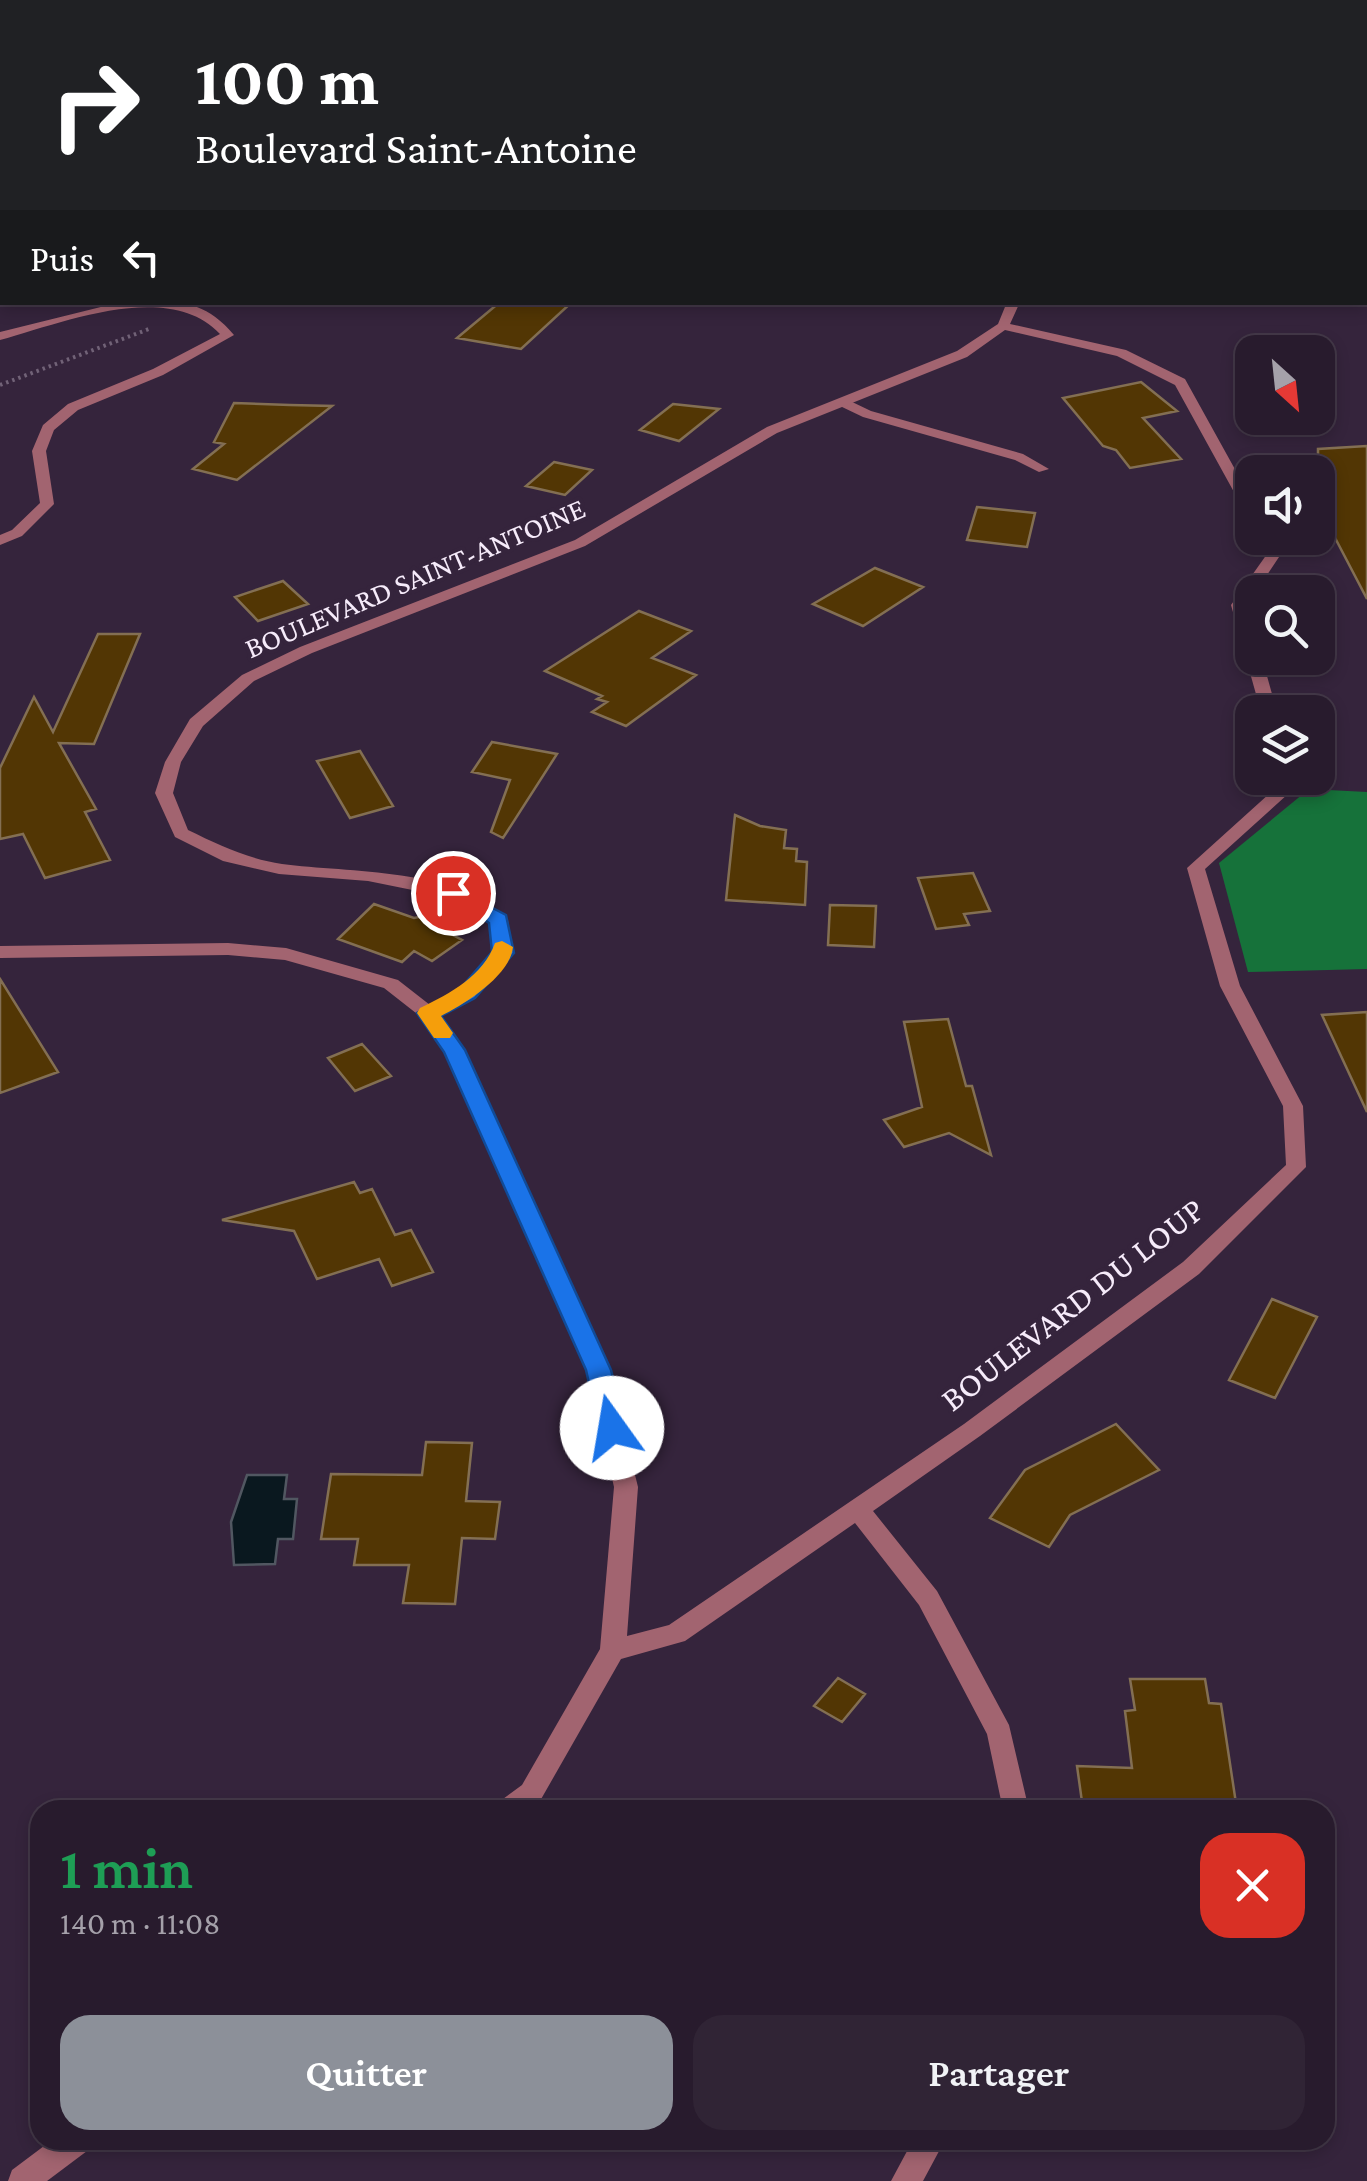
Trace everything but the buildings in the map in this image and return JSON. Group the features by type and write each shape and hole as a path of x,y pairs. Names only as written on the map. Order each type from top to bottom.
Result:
{"street":[{"path":"0,336 138,305"},
{"path":"0,542 47,504 39,451 48,428 73,407 158,372 228,335 220,321 202,310 173,305"},
{"path":"1013,305 1003,326 1121,354 1180,382 1235,481"},
{"name":"BOULEVARD SAINT-ANTOINE","path":"428,1013 467,994 503,953 499,920 453,893 368,876 279,869 230,857 181,834 164,793 172,762 196,723 248,678 306,650 580,543 772,430 962,354 1003,326"},
{"name":"BOULEVARD DU LOUP","path":"613,1650 676,1634 972,1430 1191,1268 1296,1167 1293,1106 1230,986 1196,868 1278,795"},
{"path":"0,952 228,949 286,954 391,984 428,1013 454,1050 598,1370 626,1487 613,1650 530,1792 520,1800"},
{"path":"857,1508 928,1598 1000,1732 1014,1800"},
{"path":"23,2181 63,2150"},
{"path":"906,2181 924,2150"}],"lane":[{"path":"844,403 868,414 1019,457 1043,469"}],"path":[{"path":"0,385 164,323"}],"green space":[{"path":"1335,790 1367,792 1367,969 1248,972 1219,863 1302,795 1335,795"}],"shaded area":[{"path":"247,1475 287,1475 284,1499 297,1499 293,1539 278,1539 275,1564 234,1565 231,1522"}],"slow traffic":[{"path":"442,1033 428,1013 467,994 503,953 502,947"}],"route":[{"path":"453,893 499,920 503,953 467,994 428,1013 454,1050 598,1370 612,1428"}]}
